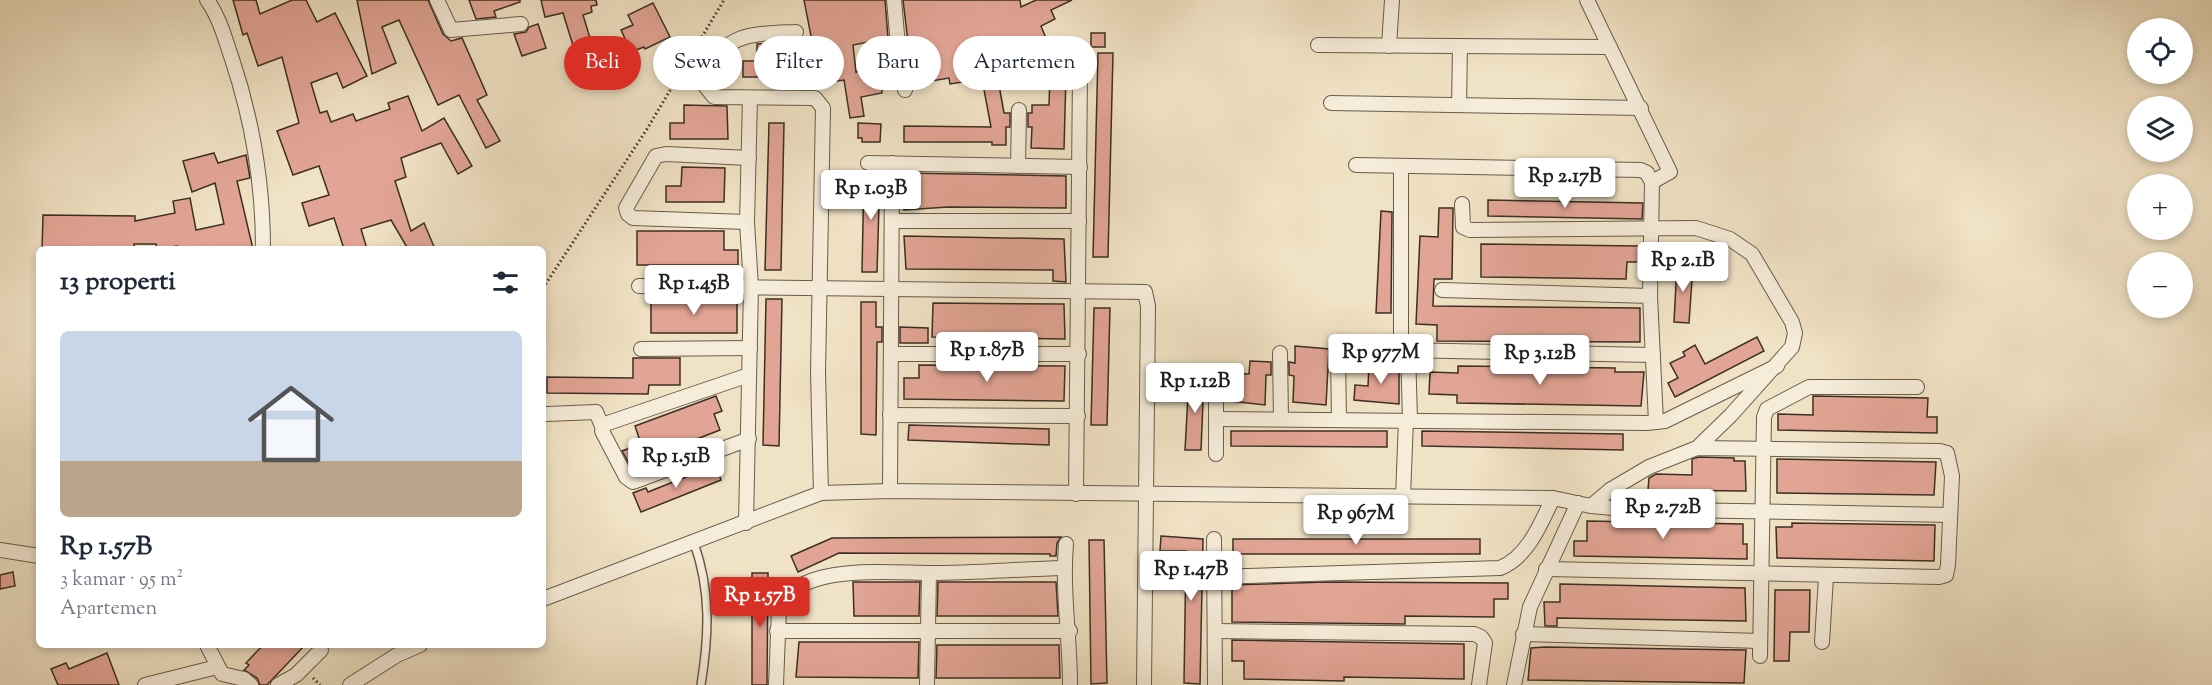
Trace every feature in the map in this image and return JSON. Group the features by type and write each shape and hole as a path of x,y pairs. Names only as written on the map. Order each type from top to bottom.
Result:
{"street":[{"path":"207,0 219,21 250,119 258,159 263,246"},
{"path":"437,0 451,30 521,24"},
{"path":"894,0 897,36"},
{"path":"1389,45 1392,0"},
{"path":"1587,0 1670,172 1652,182"},
{"path":"796,32 745,36 735,39 723,50 708,77 706,87 714,97 815,98 823,108 818,372 821,493"},
{"path":"1318,45 1610,47"},
{"path":"1459,105 1460,46"},
{"path":"1076,494 1080,291 1080,90"},
{"path":"746,523 751,288 747,222 750,98"},
{"path":"1331,103 1641,108"},
{"path":"1018,166 1019,110"},
{"path":"747,222 633,218 628,214 626,208 656,156 666,154 749,158"},
{"path":"868,163 1080,167"},
{"path":"890,491 892,163"},
{"path":"1356,165 1641,170 1647,173 1652,182 1650,296 1656,422"},
{"path":"1401,167 1404,350 1408,420 1403,497"},
{"path":"1462,204 1463,227 1470,230 1696,228 1730,239 1752,254 1792,322 1795,333 1792,347 1777,366 1697,448"},
{"path":"891,221 1079,221"},
{"path":"639,286 891,287 1145,292 1148,306 1144,685"},
{"path":"1442,290 1650,296"},
{"path":"640,349 750,348"},
{"path":"1339,420 1340,353 1348,349 1653,355"},
{"path":"1280,353 1281,419"},
{"path":"891,354 1078,354"},
{"path":"1216,419 1656,422 1684,412 1777,366"},
{"path":"602,426 749,375"},
{"path":"1216,380 1216,454"},
{"path":"1760,656 1764,447 1767,409 1795,392 1822,386 1917,387"},
{"path":"547,414 596,412 602,431 626,477 633,482 749,439"},
{"path":"890,415 1078,416"},
{"path":"1514,685 1530,607 1546,568 1584,504 1648,467 1697,448 1926,450 1947,453 1952,476 1946,575 1928,578 1826,577 1546,568"},
{"path":"546,598 821,493 890,491 1553,498 1584,504 1763,512 1950,515"},
{"path":"1214,577 1500,568 1515,559 1535,535 1553,498"},
{"path":"1214,539 1215,685"},
{"path":"1066,544 1064,568 1070,630 1070,685"},
{"path":"0,550 36,556"},
{"path":"776,685 777,631 781,603 793,588 822,578 862,572 893,570 929,573 1064,568"},
{"path":"927,685 929,573"},
{"path":"1822,642 1826,577"},
{"path":"777,631 1070,630"},
{"path":"1215,631 1474,634 1481,637 1485,643 1479,685"},
{"path":"1523,634 1760,640"},
{"path":"208,648 222,674 244,679 251,685"},
{"path":"350,685 397,655 413,648"},
{"path":"278,685 296,675 321,651"},
{"path":"145,685 217,667"}],"lane":[{"path":"694,543 705,572 707,602 707,645 701,685"}],"path":[{"path":"546,283 647,129 724,0"}],"building":[{"path":"233,0 256,0 260,14 292,0 306,0 317,22 335,13 367,76 343,88 337,73 311,83 320,113 327,111 331,122 353,114 356,121 390,109 388,103 408,96 422,131 444,118 472,166 458,174 441,143 401,158 406,177 395,181 411,231 424,223 434,246 406,246 391,220 361,229 366,246 343,246 334,218 309,226 302,203 329,195 319,166 293,175 277,131 299,123 282,57 258,66 247,33 243,35"},
{"path":"357,0 428,0 443,34 451,41 462,38 487,95 477,100 500,141 486,148 459,95 438,105 399,20 382,27 396,63 372,74"},
{"path":"469,0 520,0 520,2 494,11 496,17 476,19"},
{"path":"541,0 596,0 597,5 591,6 592,12 583,15 589,36 570,36 563,13 545,17"},
{"path":"804,0 885,0 888,36 856,36 856,44 853,45 856,90 882,90 882,93 861,97 864,116 850,118 844,80 844,36 811,36"},
{"path":"903,0 1020,0 1021,7 1036,0 1072,0 1051,10 1055,19 1041,26 1045,36 953,36 953,84 950,84 949,78 941,79 941,36 907,36"},
{"path":"653,3 670,36 653,36 653,45 641,48 641,36 624,36 621,30 633,25 628,15"},
{"path":"538,24 546,48 522,56 514,34 526,32 529,27"},
{"path":"1091,33 1105,33 1105,47 1097,47 1097,36 1091,36"},
{"path":"1098,53 1113,53 1108,257 1093,257"},
{"path":"743,61 754,61 754,77 743,77"},
{"path":"984,90 1000,90 1004,113 1010,113 1010,127 1006,127 1006,145 992,145 992,142 904,142 904,126 991,127"},
{"path":"1050,90 1066,90 1064,149 1031,148 1032,127 1028,127 1028,113 1032,113 1032,105 1049,105"},
{"path":"684,105 727,106 728,139 670,139 670,123 684,123"},
{"path":"769,123 784,123 781,270 765,270"},
{"path":"858,123 881,124 880,142 862,142 862,138 858,138"},
{"path":"214,153 218,163 246,155 250,178 237,181 252,246 134,244 134,246 42,246 43,215 135,216 135,221 175,213 173,201 190,198 196,230 224,224 215,183 192,192 183,161"},
{"path":"682,167 725,168 724,202 666,202 666,186 681,186"},
{"path":"864,171 880,172 877,272 862,272"},
{"path":"904,173 1066,176 1066,208 948,207 904,210"},
{"path":"1488,200 1643,203 1642,219 1488,216"},
{"path":"1439,208 1453,208 1452,279 1434,279 1433,306 1640,308 1640,342 1437,341 1437,325 1416,324 1420,236 1438,237"},
{"path":"1381,211 1392,212 1391,313 1376,313"},
{"path":"637,231 724,231 724,250 738,250 738,265 637,265"},
{"path":"904,236 1064,239 1066,282 1053,281 1053,270 906,269"},
{"path":"1481,244 1638,246 1638,262 1627,262 1626,279 1481,277"},
{"path":"1677,264 1693,265 1689,323 1674,322"},
{"path":"651,298 737,298 737,333 651,333"},
{"path":"766,299 782,299 779,446 763,445"},
{"path":"861,302 876,302 876,327 882,327 882,342 877,342 876,435 861,434"},
{"path":"933,303 1064,304 1065,339 932,337"},
{"path":"1094,308 1110,308 1107,425 1091,425"},
{"path":"900,327 928,328 928,343 900,343"},
{"path":"1757,337 1764,351 1675,397 1668,383 1678,378 1670,363 1685,356 1683,352 1695,345 1705,364"},
{"path":"1295,346 1329,349 1326,405 1293,402 1294,376 1289,375 1289,362 1295,363"},
{"path":"633,358 680,358 680,385 649,385 648,394 547,393 547,377 633,378"},
{"path":"1250,361 1271,362 1271,375 1266,375 1265,405 1230,401 1231,373 1249,374"},
{"path":"1399,364 1399,404 1354,400 1355,385 1368,386 1369,365"},
{"path":"919,365 1065,366 1064,401 904,399 904,378 919,378"},
{"path":"1458,366 1615,368 1615,372 1644,372 1641,406 1457,403 1457,395 1429,394 1430,372 1458,373"},
{"path":"1189,377 1204,378 1201,450 1185,450"},
{"path":"716,396 722,411 714,414 720,430 630,465 622,451 641,444 635,426"},
{"path":"1813,396 1928,398 1927,417 1937,417 1937,433 1778,430 1778,414 1813,415"},
{"path":"909,425 1049,429 1049,445 908,440"},
{"path":"1231,431 1387,431 1387,447 1231,446"},
{"path":"1422,431 1623,434 1623,450 1422,446"},
{"path":"1699,457 1734,458 1734,461 1745,461 1746,491 1648,490 1649,478 1656,474 1692,475 1692,459"},
{"path":"1777,459 1936,462 1934,495 1777,493"},
{"path":"716,465 721,480 641,512 633,493 646,488 648,492"},
{"path":"1587,521 1743,524 1743,544 1747,544 1747,559 1574,556 1574,541 1587,541"},
{"path":"1792,523 1935,525 1934,561 1777,558 1776,527 1792,527"},
{"path":"1161,536 1203,539 1200,684 1184,683 1186,551 1160,551"},
{"path":"1061,537 1057,543 1056,556 1050,556 1050,554 839,553 798,572 791,556 832,538"},
{"path":"1233,539 1480,539 1480,554 1233,554"},
{"path":"1089,540 1104,540 1107,683 1091,684"},
{"path":"13,572 15,586 0,589 0,575"},
{"path":"752,573 768,573 767,685 752,685"},
{"path":"853,582 920,582 919,616 854,616"},
{"path":"938,582 1056,582 1058,616 937,616"},
{"path":"1327,582 1508,583 1508,599 1494,599 1494,617 1405,616 1405,624 1232,622 1232,585"},
{"path":"1560,584 1745,588 1746,621 1557,618 1557,626 1545,626 1544,602 1560,602"},
{"path":"1775,590 1810,590 1809,632 1790,632 1789,661 1774,661"},
{"path":"1232,640 1464,644 1464,679 1344,677 1344,681 1244,679 1244,661 1232,661"},
{"path":"799,642 919,642 918,678 796,677"},
{"path":"937,645 1059,645 1060,678 936,678"},
{"path":"260,648 302,648 267,685 260,685 257,678 244,670 249,665 246,663"},
{"path":"1531,648 1746,650 1744,683 1528,680"},
{"path":"107,653 119,685 58,685 51,669 66,663 69,669"}]}
